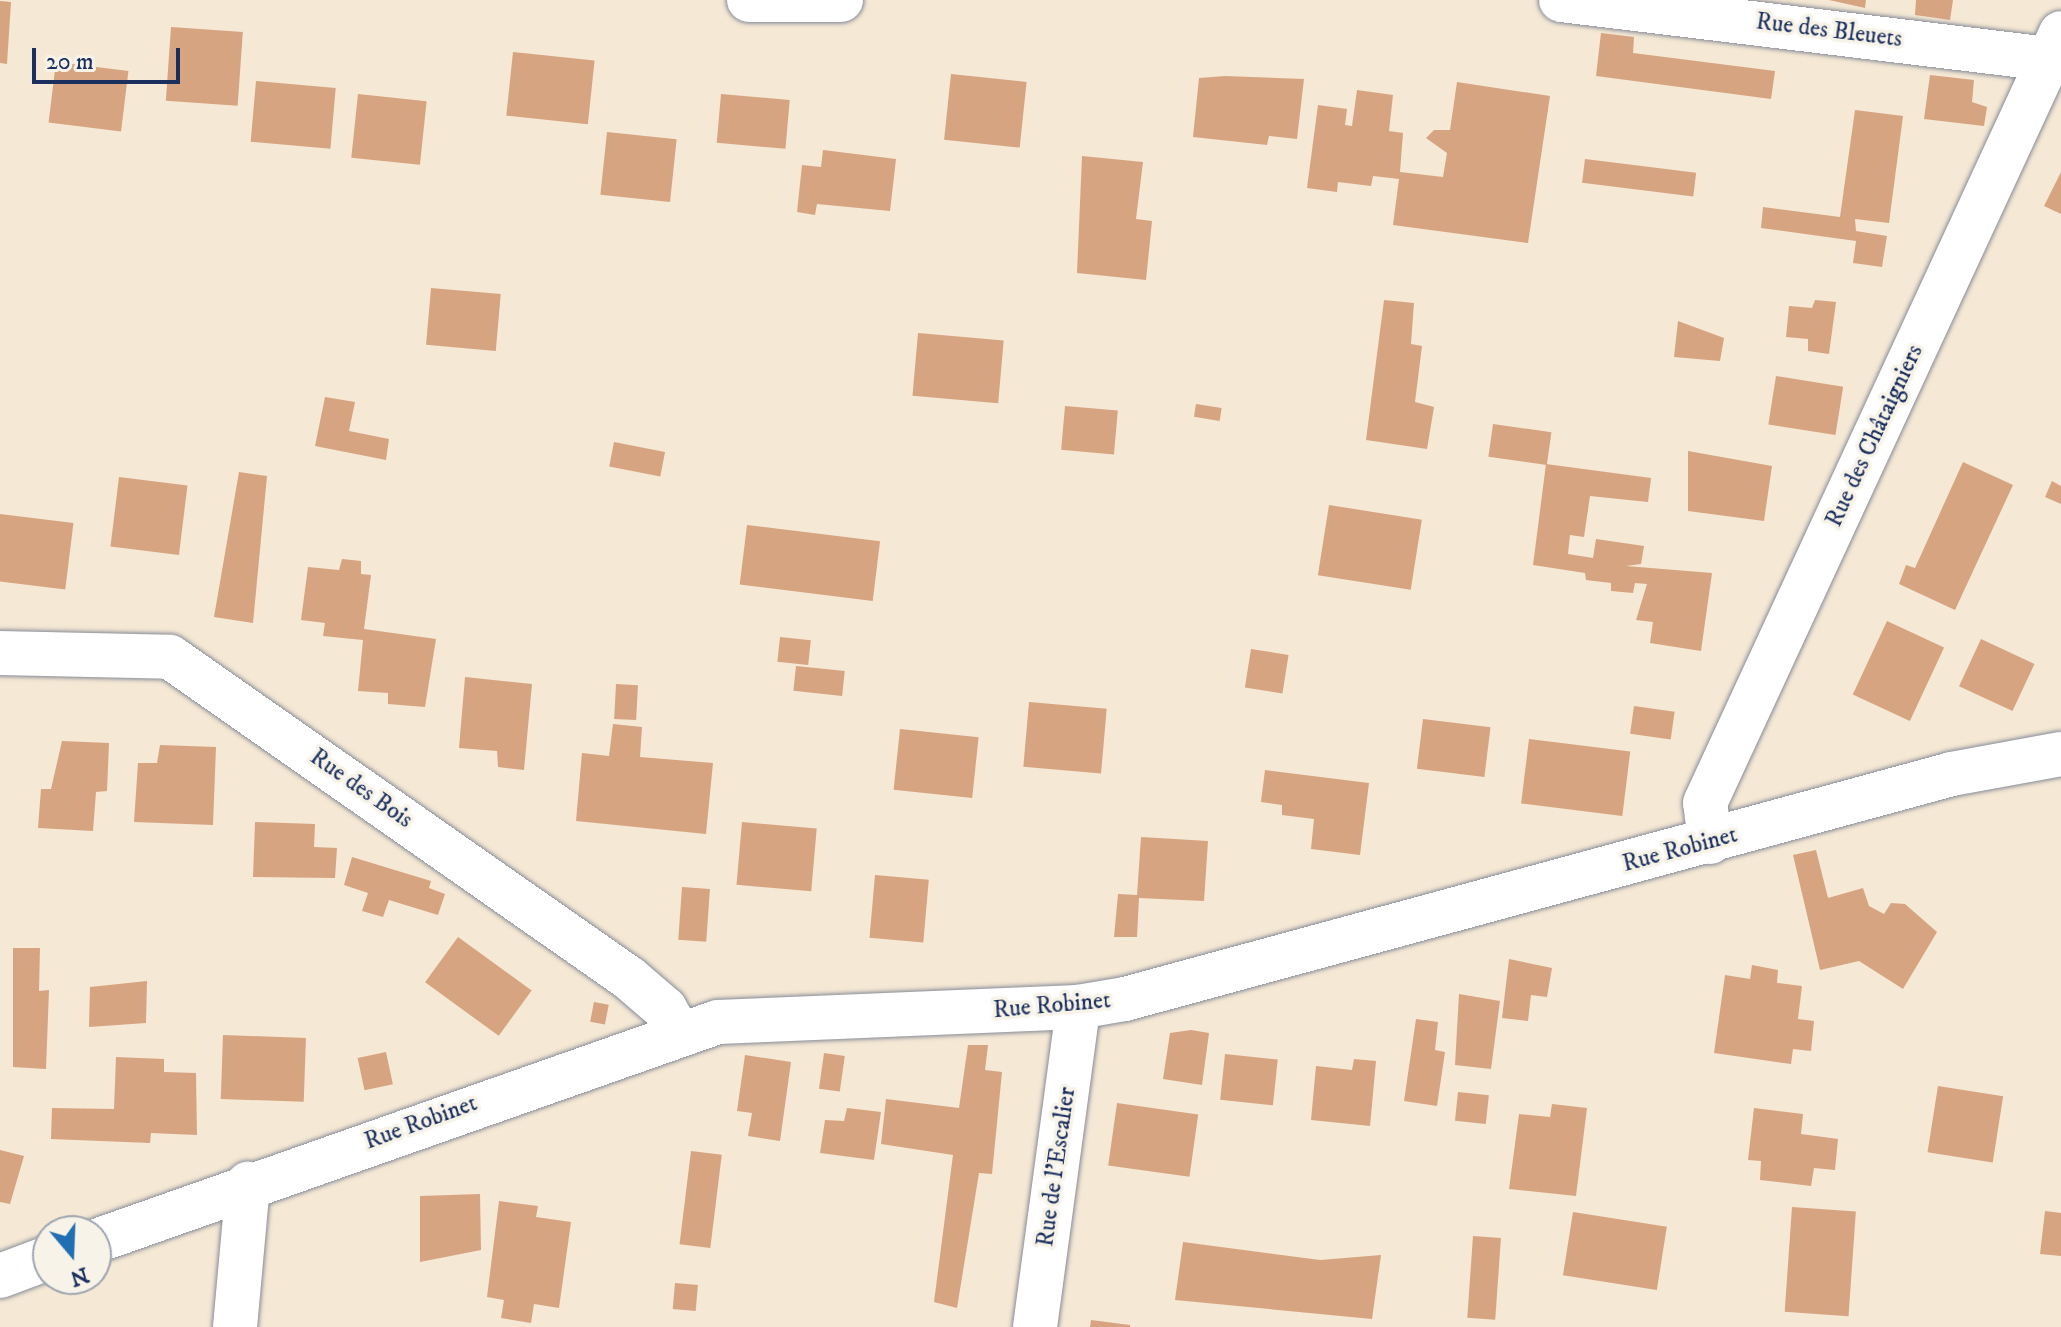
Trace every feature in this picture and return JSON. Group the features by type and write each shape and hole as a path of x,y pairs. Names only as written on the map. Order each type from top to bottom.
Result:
{"street":[{"path":"749,0 841,0"},
{"name":"Rue des Bleuets","path":"1561,0 2055,46"},
{"name":"Rue des Châtaigniers","path":"1710,842 1705,803 2055,46"},
{"name":"Rue des Bois","path":"0,653 170,657 629,978 665,1009 679,1033"},
{"name":"Rue Robinet","path":"112,1235 248,1184 718,1022 1078,1007 1710,842 1952,774 2061,754"},
{"name":"Rue de l'Escalier","path":"1035,1327 1078,1007"},
{"path":"235,1327 248,1184"},
{"path":"0,1276 32,1264"}],"building":[{"path":"1829,0 1866,0 1865,8"},
{"path":"1916,0 1953,0 1950,20 1915,15"},
{"path":"0,1 11,2 7,64 0,63"},
{"path":"171,27 243,32 238,106 166,101"},
{"path":"1601,33 1634,37 1633,53 1775,71 1771,99 1596,76"},
{"path":"513,52 595,61 588,124 506,116"},
{"path":"56,62 128,71 121,131 49,123"},
{"path":"951,74 1027,82 1020,148 944,140"},
{"path":"1930,75 1974,80 1972,102 1987,107 1984,126 1924,119"},
{"path":"1199,78 1304,79 1297,139 1269,136 1267,145 1193,137"},
{"path":"256,81 336,88 330,149 251,142"},
{"path":"1457,82 1550,96 1528,243 1393,225 1399,179 1373,176 1371,186 1338,182 1337,192 1307,188 1318,105 1347,109 1345,125 1352,126 1357,90 1393,95 1389,131 1403,133 1400,172 1443,177 1447,153 1426,138 1434,130 1450,130"},
{"path":"358,94 427,101 420,165 351,158"},
{"path":"721,94 790,100 785,149 717,143"},
{"path":"1855,110 1903,116 1889,223 1855,219 1856,231 1887,236 1882,267 1853,263 1856,241 1761,228 1763,207 1840,217"},
{"path":"607,132 677,139 670,202 600,195"},
{"path":"823,150 896,159 890,211 817,204 815,215 797,212 802,165 821,167"},
{"path":"1082,156 1143,162 1136,219 1152,221 1146,280 1077,273"},
{"path":"1585,159 1696,173 1693,196 1582,183"},
{"path":"2061,172 2061,214 2044,206"},
{"path":"431,288 501,294 496,351 426,345"},
{"path":"1384,300 1414,303 1411,344 1422,346 1415,402 1434,407 1427,449 1366,440"},
{"path":"1815,300 1836,302 1829,354 1808,351 1808,339 1786,337 1789,306 1812,308"},
{"path":"1678,321 1724,338 1720,361 1674,357"},
{"path":"918,333 1004,340 998,403 913,396"},
{"path":"1776,376 1843,387 1835,435 1768,424"},
{"path":"325,397 355,402 349,431 389,439 386,460 315,446"},
{"path":"1196,404 1222,408 1220,421 1194,417"},
{"path":"1065,406 1118,411 1114,454 1061,450"},
{"path":"1493,424 1551,432 1547,465 1488,457"},
{"path":"614,442 665,452 660,476 609,467"},
{"path":"1688,451 1772,466 1764,521 1688,511"},
{"path":"1963,462 2013,485 1955,610 1899,584 1906,565 1915,568"},
{"path":"1546,464 1651,478 1648,502 1590,496 1584,537 1570,535 1568,554 1593,558 1596,539 1644,546 1641,564 1626,566 1712,573 1701,651 1650,643 1653,622 1636,620 1647,584 1635,583 1633,593 1611,591 1611,583 1586,580 1585,573 1533,565"},
{"path":"239,472 267,476 253,623 214,617"},
{"path":"119,477 187,485 179,555 110,546"},
{"path":"2052,481 2061,486 2061,504 2045,497"},
{"path":"1329,505 1422,520 1411,590 1318,575"},
{"path":"0,514 73,523 65,590 0,582"},
{"path":"747,525 880,541 873,601 740,585"},
{"path":"342,559 361,561 361,574 371,575 364,629 436,639 425,707 388,704 388,693 358,691 363,640 323,636 325,623 301,620 308,567 339,570"},
{"path":"1887,621 1944,648 1910,721 1853,694"},
{"path":"780,637 811,640 808,665 777,662"},
{"path":"1981,639 2034,664 2012,711 1959,686"},
{"path":"1251,649 1289,655 1282,693 1245,688"},
{"path":"796,666 845,671 842,696 793,691"},
{"path":"465,677 532,684 524,770 498,767 497,751 459,748"},
{"path":"616,684 638,685 636,720 614,719"},
{"path":"1029,702 1107,709 1101,774 1023,767"},
{"path":"1634,706 1675,712 1671,739 1630,734"},
{"path":"1423,719 1490,727 1484,777 1417,769"},
{"path":"613,724 642,727 640,757 713,763 706,834 576,821 582,753 609,756"},
{"path":"900,729 979,737 972,798 894,790"},
{"path":"1529,739 1630,751 1622,816 1521,804"},
{"path":"62,741 109,743 107,791 96,792 93,831 38,828 41,789 51,789"},
{"path":"160,745 216,747 213,825 134,822 138,763 157,763"},
{"path":"1265,770 1369,783 1360,855 1311,849 1314,819 1282,815 1282,805 1261,802"},
{"path":"255,822 315,824 314,847 337,848 335,878 253,877"},
{"path":"742,822 817,829 811,891 737,885"},
{"path":"1141,837 1208,841 1204,901 1139,898 1137,937 1114,937 1118,894 1137,895"},
{"path":"1816,850 1828,898 1863,888 1869,906 1884,914 1891,903 1905,904 1937,932 1903,989 1859,961 1820,970 1793,855"},
{"path":"352,857 431,881 429,888 445,894 438,915 389,900 383,917 362,911 368,893 344,885"},
{"path":"875,875 929,880 923,942 870,938"},
{"path":"682,887 710,889 706,942 678,940"},
{"path":"458,937 532,990 499,1036 425,982"},
{"path":"13,948 40,948 39,991 49,990 46,1069 13,1067"},
{"path":"1509,959 1552,968 1547,997 1531,995 1528,1021 1502,1018"},
{"path":"1752,965 1778,970 1777,983 1802,986 1798,1019 1814,1021 1811,1051 1793,1049 1791,1064 1714,1053 1725,975 1750,979"},
{"path":"147,981 146,1023 89,1027 90,987"},
{"path":"1459,994 1500,1001 1491,1069 1455,1065"},
{"path":"594,1002 609,1005 605,1024 590,1022"},
{"path":"1416,1019 1438,1022 1435,1050 1445,1052 1437,1106 1404,1101"},
{"path":"1191,1030 1209,1033 1202,1085 1163,1079 1170,1033"},
{"path":"223,1035 306,1038 304,1102 221,1099"},
{"path":"968,1045 988,1045 985,1070 1002,1072 992,1174 979,1173 957,1308 934,1302 953,1155 881,1144 886,1099 959,1108"},
{"path":"386,1052 393,1084 364,1090 358,1058"},
{"path":"824,1053 845,1056 840,1092 819,1089"},
{"path":"1225,1054 1278,1060 1273,1105 1220,1100"},
{"path":"745,1055 791,1062 780,1141 748,1136 752,1113 737,1111"},
{"path":"116,1057 164,1059 164,1072 196,1073 197,1135 151,1133 150,1143 51,1139 52,1108 114,1109"},
{"path":"1354,1059 1376,1061 1370,1126 1311,1120 1316,1066 1352,1070"},
{"path":"1938,1086 2003,1096 1993,1162 1928,1152"},
{"path":"1458,1092 1489,1095 1486,1124 1455,1121"},
{"path":"1117,1103 1198,1114 1189,1177 1108,1165"},
{"path":"1552,1104 1587,1108 1576,1196 1509,1189 1519,1114 1550,1117"},
{"path":"847,1108 881,1112 874,1160 820,1153 825,1120 844,1121"},
{"path":"1754,1108 1803,1114 1801,1134 1838,1139 1835,1170 1814,1168 1811,1186 1760,1180 1761,1161 1748,1160"},
{"path":"0,1150 24,1156 10,1204 0,1202"},
{"path":"691,1151 722,1155 710,1248 680,1244"},
{"path":"480,1194 481,1250 420,1262 420,1196"},
{"path":"499,1201 538,1206 536,1217 571,1222 559,1308 534,1304 531,1323 501,1318 504,1300 487,1297"},
{"path":"1792,1207 1856,1211 1849,1316 1785,1312"},
{"path":"2045,1211 2061,1213 2061,1256 2040,1254"},
{"path":"1573,1212 1667,1227 1657,1290 1563,1275"},
{"path":"1473,1236 1501,1238 1495,1320 1467,1318"},
{"path":"1183,1242 1320,1260 1381,1255 1372,1319 1175,1300"},
{"path":"675,1283 698,1285 696,1311 673,1309"},
{"path":"1091,1320 1130,1325 1130,1327 1090,1327"}]}
